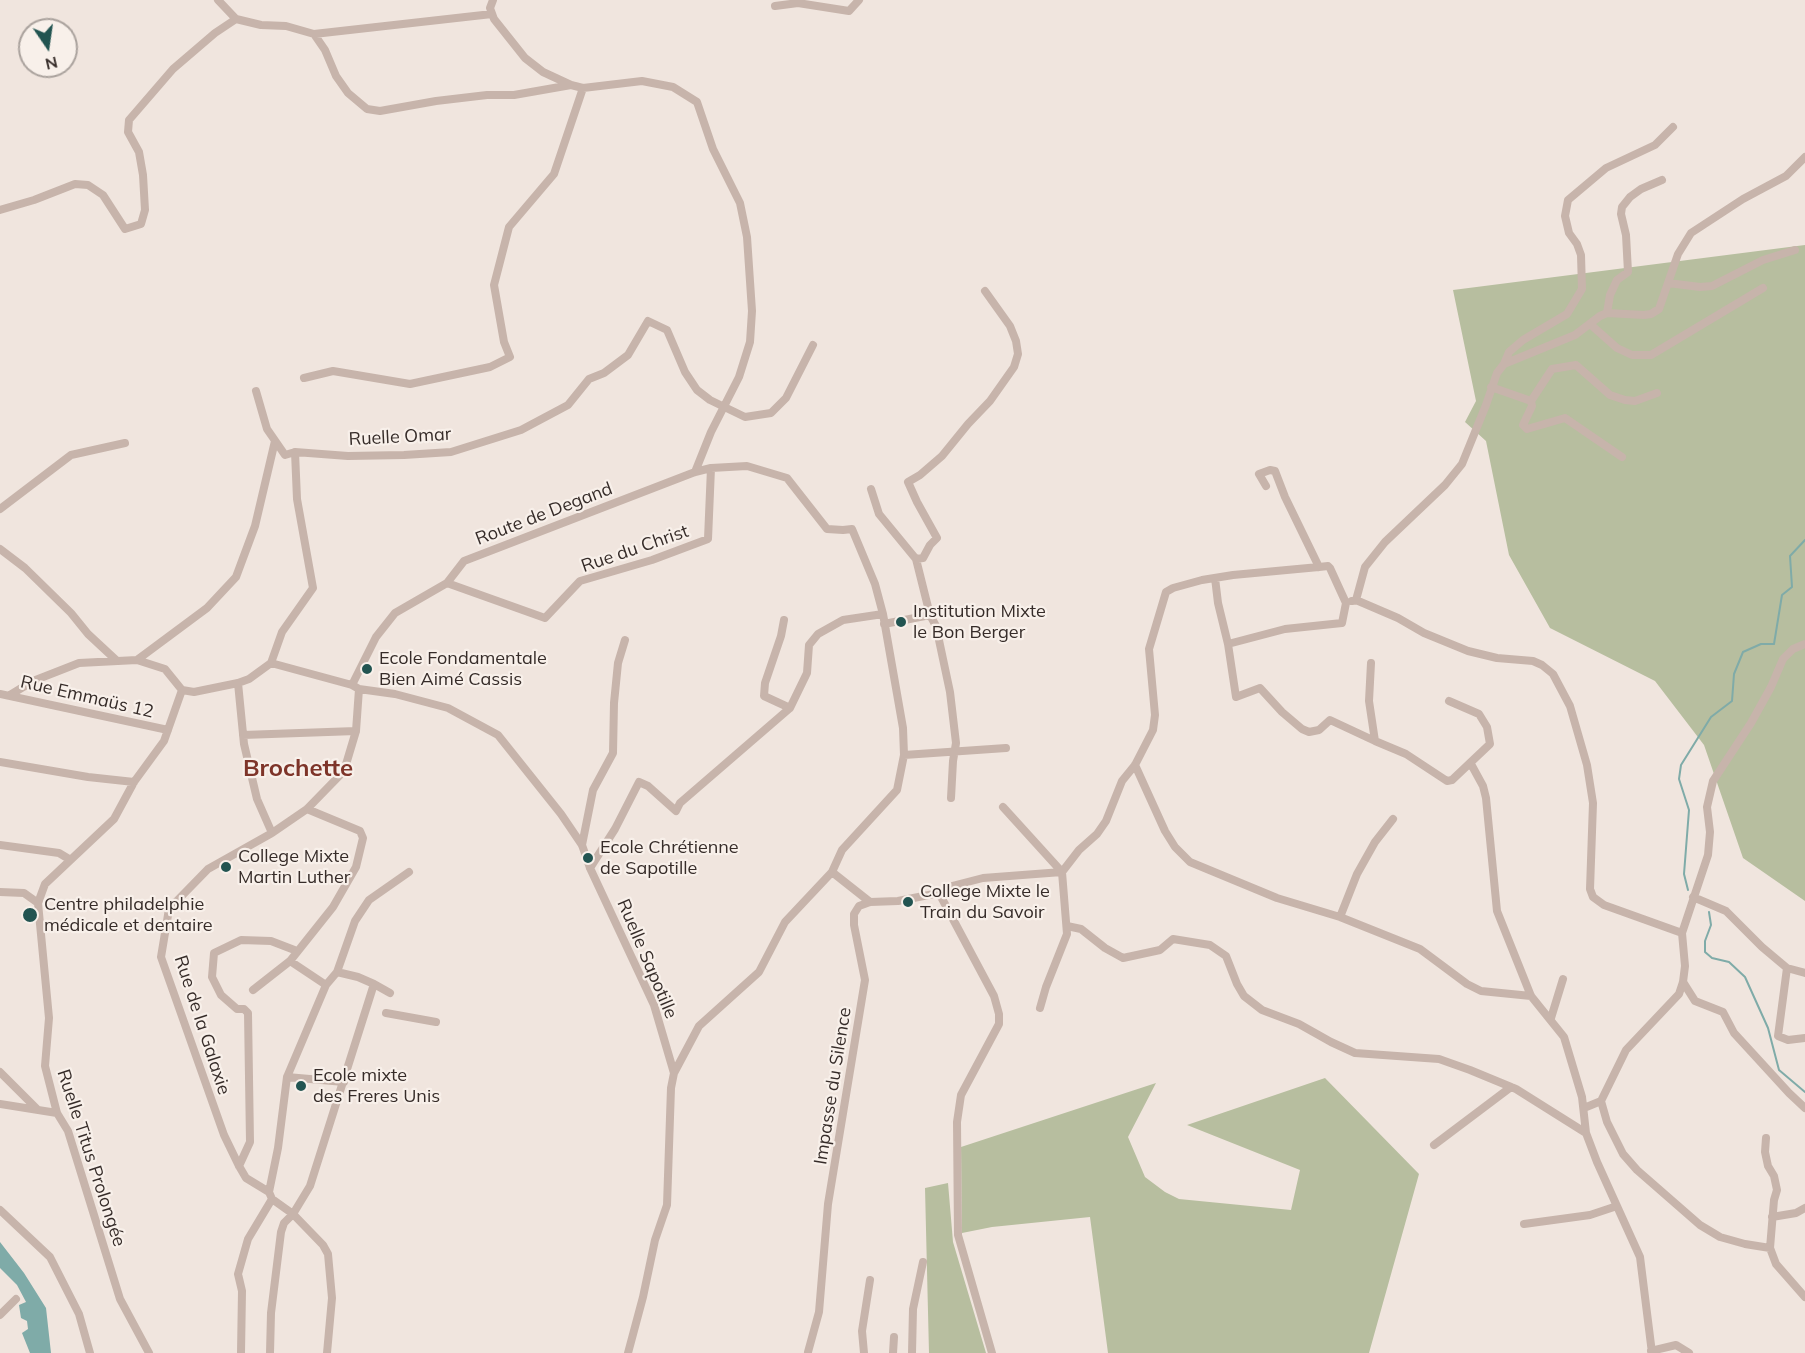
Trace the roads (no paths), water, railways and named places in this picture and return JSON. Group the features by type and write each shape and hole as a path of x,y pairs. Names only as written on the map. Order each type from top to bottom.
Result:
{"street":[{"path":"218,0 236,19 261,25 286,26 314,34 492,14"},
{"path":"493,0 490,8 492,14 525,58 543,72 583,88 642,81 674,87 697,102 714,148 740,203 747,237 752,311 750,342 739,377 711,432 695,472"},
{"path":"775,6 798,3 849,11 860,0"},
{"path":"0,210 75,184 88,185 103,195 125,229 141,224 144,210 143,175 139,152 128,132 129,120 173,69 215,33 236,19"},
{"path":"314,34 325,50 336,76 348,93 367,109 380,111 436,101 487,95 514,95 571,85"},
{"path":"304,378 333,371 410,384 490,367 510,357 504,342 494,285 509,227 554,174 583,88"},
{"path":"1356,600 1365,567 1385,542 1445,485 1462,464 1491,387 1509,352 1523,340 1568,314 1582,289 1581,255 1569,233 1565,216 1568,200 1606,168 1649,148 1673,127"},
{"path":"1504,364 1575,335 1607,313 1652,314 1659,309 1678,254 1691,233 1743,199 1786,176 1805,157"},
{"path":"1607,313 1610,295 1617,280 1628,272 1622,207 1641,189 1662,180"},
{"path":"1668,283 1700,287 1712,286 1763,260 1794,250"},
{"path":"1590,324 1617,348 1632,355 1651,356 1763,288"},
{"path":"916,559 923,558 937,538 908,482 942,456 990,401 1014,367 1018,354 1010,326 985,291"},
{"name":"Ruelle Omar","path":"275,441 285,455 295,452 348,456 404,455 451,452 521,430 568,405 589,379 604,373 628,355 648,321 667,330 685,372 696,390 724,407"},
{"path":"724,407 745,417 771,412 786,398 813,345"},
{"path":"1623,457 1566,418 1527,429 1523,425 1532,401 1552,369 1571,365 1580,367 1610,395 1618,398 1635,401 1658,393"},
{"path":"1491,387 1532,401"},
{"path":"137,660 207,608 236,577 255,526 275,441 267,429 256,391"},
{"path":"0,509 71,455 125,443"},
{"path":"10,695 33,681 79,663 137,660 165,669 182,690 194,692 238,684 271,663 282,632 313,588 297,499 295,452"},
{"name":"Route de Degand","path":"356,687 376,637 395,613 447,583 464,561 695,472 711,468 747,466 787,478 827,529 852,529 875,584 883,614"},
{"name":"Rue du Christ","path":"447,583 545,618 580,581 652,560 708,539 711,468"},
{"path":"1266,486 1259,474 1270,470 1275,471 1319,567"},
{"path":"871,489 879,514 916,559 930,615 936,626 950,692 956,743 951,798"},
{"path":"0,549 25,568 116,660"},
{"path":"832,872 870,903 898,901 939,893 952,886 982,878 1062,872 1106,821 1122,781 1135,765 1155,723 1149,649 1166,592 1173,588 1215,578 1328,566 1330,568 1346,603 1342,623 1285,628 1228,644"},
{"path":"1215,578 1236,697 1260,688 1282,712 1302,729 1309,732 1319,730 1330,720 1406,754 1447,781 1452,780 1471,764 1490,744 1487,728 1479,714 1449,701"},
{"path":"1346,603 1356,600 1467,651 1497,658 1533,661 1542,664 1553,674 1570,706 1587,765 1593,802 1590,889 1593,897 1604,905 1682,933"},
{"path":"590,868 615,829 639,783 648,786 676,811 680,803 790,708 807,673 809,645 818,634 843,620 883,614 903,728 903,755 897,790 842,850 832,872 785,922 759,972 699,1026 674,1073"},
{"path":"884,624 930,615"},
{"path":"784,620 765,683 764,696 790,708"},
{"path":"582,845 593,790 614,753 614,703 618,663 625,640"},
{"path":"1584,1108 1601,1101 1626,1050 1678,994 1683,982 1685,966 1682,933 1707,855 1710,832 1707,807 1713,781 1751,723 1771,687 1783,658 1793,649 1805,644"},
{"name":"Ruelle Sapotille","path":"271,663 356,687 448,708 498,735 561,814 582,845 590,868 654,1005 674,1073 671,1088 667,1205 655,1240 628,1353"},
{"path":"1371,663 1369,701 1375,741"},
{"path":"238,684 244,744 257,799 272,833"},
{"name":"Rue de la Galaxie","path":"327,1353 332,1298 328,1254 323,1245 293,1214 246,1178 239,1166 224,1135 161,957 169,909 208,869 272,833 307,809 344,771 356,731 356,687"},
{"path":"0,892 24,893 38,903 45,884 114,819 134,782 164,741 182,690"},
{"name":"Rue Emmaüs 12","path":"0,694 168,730"},
{"path":"243,735 356,731"},
{"path":"903,755 1006,748"},
{"path":"0,762 88,777 134,782"},
{"path":"1471,764 1483,786 1486,798 1497,911 1531,996 1564,1037 1584,1108 1586,1133 1640,1257 1652,1352 1676,1346 1689,1353"},
{"path":"1135,765 1170,839 1190,862 1277,898 1340,916 1420,949 1467,984 1481,991 1531,996"},
{"path":"1003,807 1062,872 1067,934 1040,1008"},
{"path":"253,990 290,961 333,907 356,867 363,838 360,831 307,809"},
{"path":"1340,916 1357,874 1375,842 1393,819"},
{"path":"0,845 59,853 69,859"},
{"path":"241,1353 242,1291 238,1274 248,1239 270,1196 287,1077 326,985 337,972 355,921 369,900 409,872"},
{"path":"939,893 994,996 999,1014 999,1024 961,1095 957,1122 958,1235 992,1353"},
{"path":"1693,897 1726,911 1787,968 1805,973"},
{"name":"Ruelle Titus Prolongée","path":"38,903 49,1018 45,1066 57,1113 68,1131 120,1299 149,1353"},
{"name":"Impasse du Silence","path":"808,1352 819,1312 828,1204 865,980 854,925 854,914 859,906 870,903"},
{"path":"1067,926 1081,929 1123,958 1160,950 1173,939 1210,945 1226,956 1244,996 1262,1010 1299,1024 1355,1053 1439,1059 1511,1087 1586,1133"},
{"path":"239,1166 250,1142 248,1012 244,1009 237,1009 222,995 212,977 214,953 241,940 271,941 297,951"},
{"path":"290,961 326,985"},
{"path":"1787,968 1778,1036 1788,1040 1805,1038"},
{"path":"337,972 358,977 390,993"},
{"path":"1551,1018 1563,979"},
{"path":"1683,982 1695,1001 1723,1012 1734,1033 1805,1108"},
{"path":"270,1353 271,1313 280,1232 310,1186 345,1082 374,984"},
{"path":"386,1012 436,1022"},
{"path":"0,1072 37,1110"},
{"path":"287,1077 345,1082"},
{"path":"1434,1145 1511,1087"},
{"path":"1601,1101 1607,1122 1623,1154 1636,1170 1700,1225 1720,1237 1770,1248"},
{"path":"0,1104 57,1113"},
{"path":"1766,1138 1765,1152 1768,1166 1774,1176 1778,1191 1774,1200 1770,1248 1776,1264 1805,1297"},
{"path":"1524,1224 1590,1215 1617,1206"},
{"path":"1772,1217 1796,1213 1805,1208"},
{"path":"0,1210 50,1257 78,1314 90,1353"},
{"path":"912,1353 913,1309 922,1262"},
{"path":"864,1353 862,1331 870,1280"},
{"path":"0,1315 15,1299"},
{"path":"893,1353 894,1337"}],"water":[{"path":"0,1242 24,1273 46,1308 51,1353 30,1353 22,1333 28,1329 27,1321 21,1318 19,1305 26,1302 17,1285 0,1268"}],"waterway":[{"path":"1688,890 1684,874 1689,810 1679,779 1681,765 1711,717 1732,701 1734,674 1743,652 1761,644 1774,644 1782,595 1792,587 1790,556 1805,540"},
{"path":"1709,912 1711,925 1705,941 1705,952 1712,958 1729,962 1745,977 1768,1028 1779,1070 1805,1092"}],"place":[{"name":"Institution Mixte le Bon Berger","path":"901,622"},
{"name":"Ecole Fondamentale Bien Aimé Cassis","path":"367,669"},
{"name":"Ecole Chrétienne de Sapotille","path":"588,858"},
{"name":"College Mixte Martin Luther","path":"226,867"},
{"name":"College Mixte le Train du Savoir","path":"908,902"},
{"name":"Centre philadelphie médicale et dentaire","path":"30,915"},
{"name":"Ecole mixte des Freres Unis","path":"301,1086"}],"district":[{"name":"Brochette","path":"298,769"}]}
